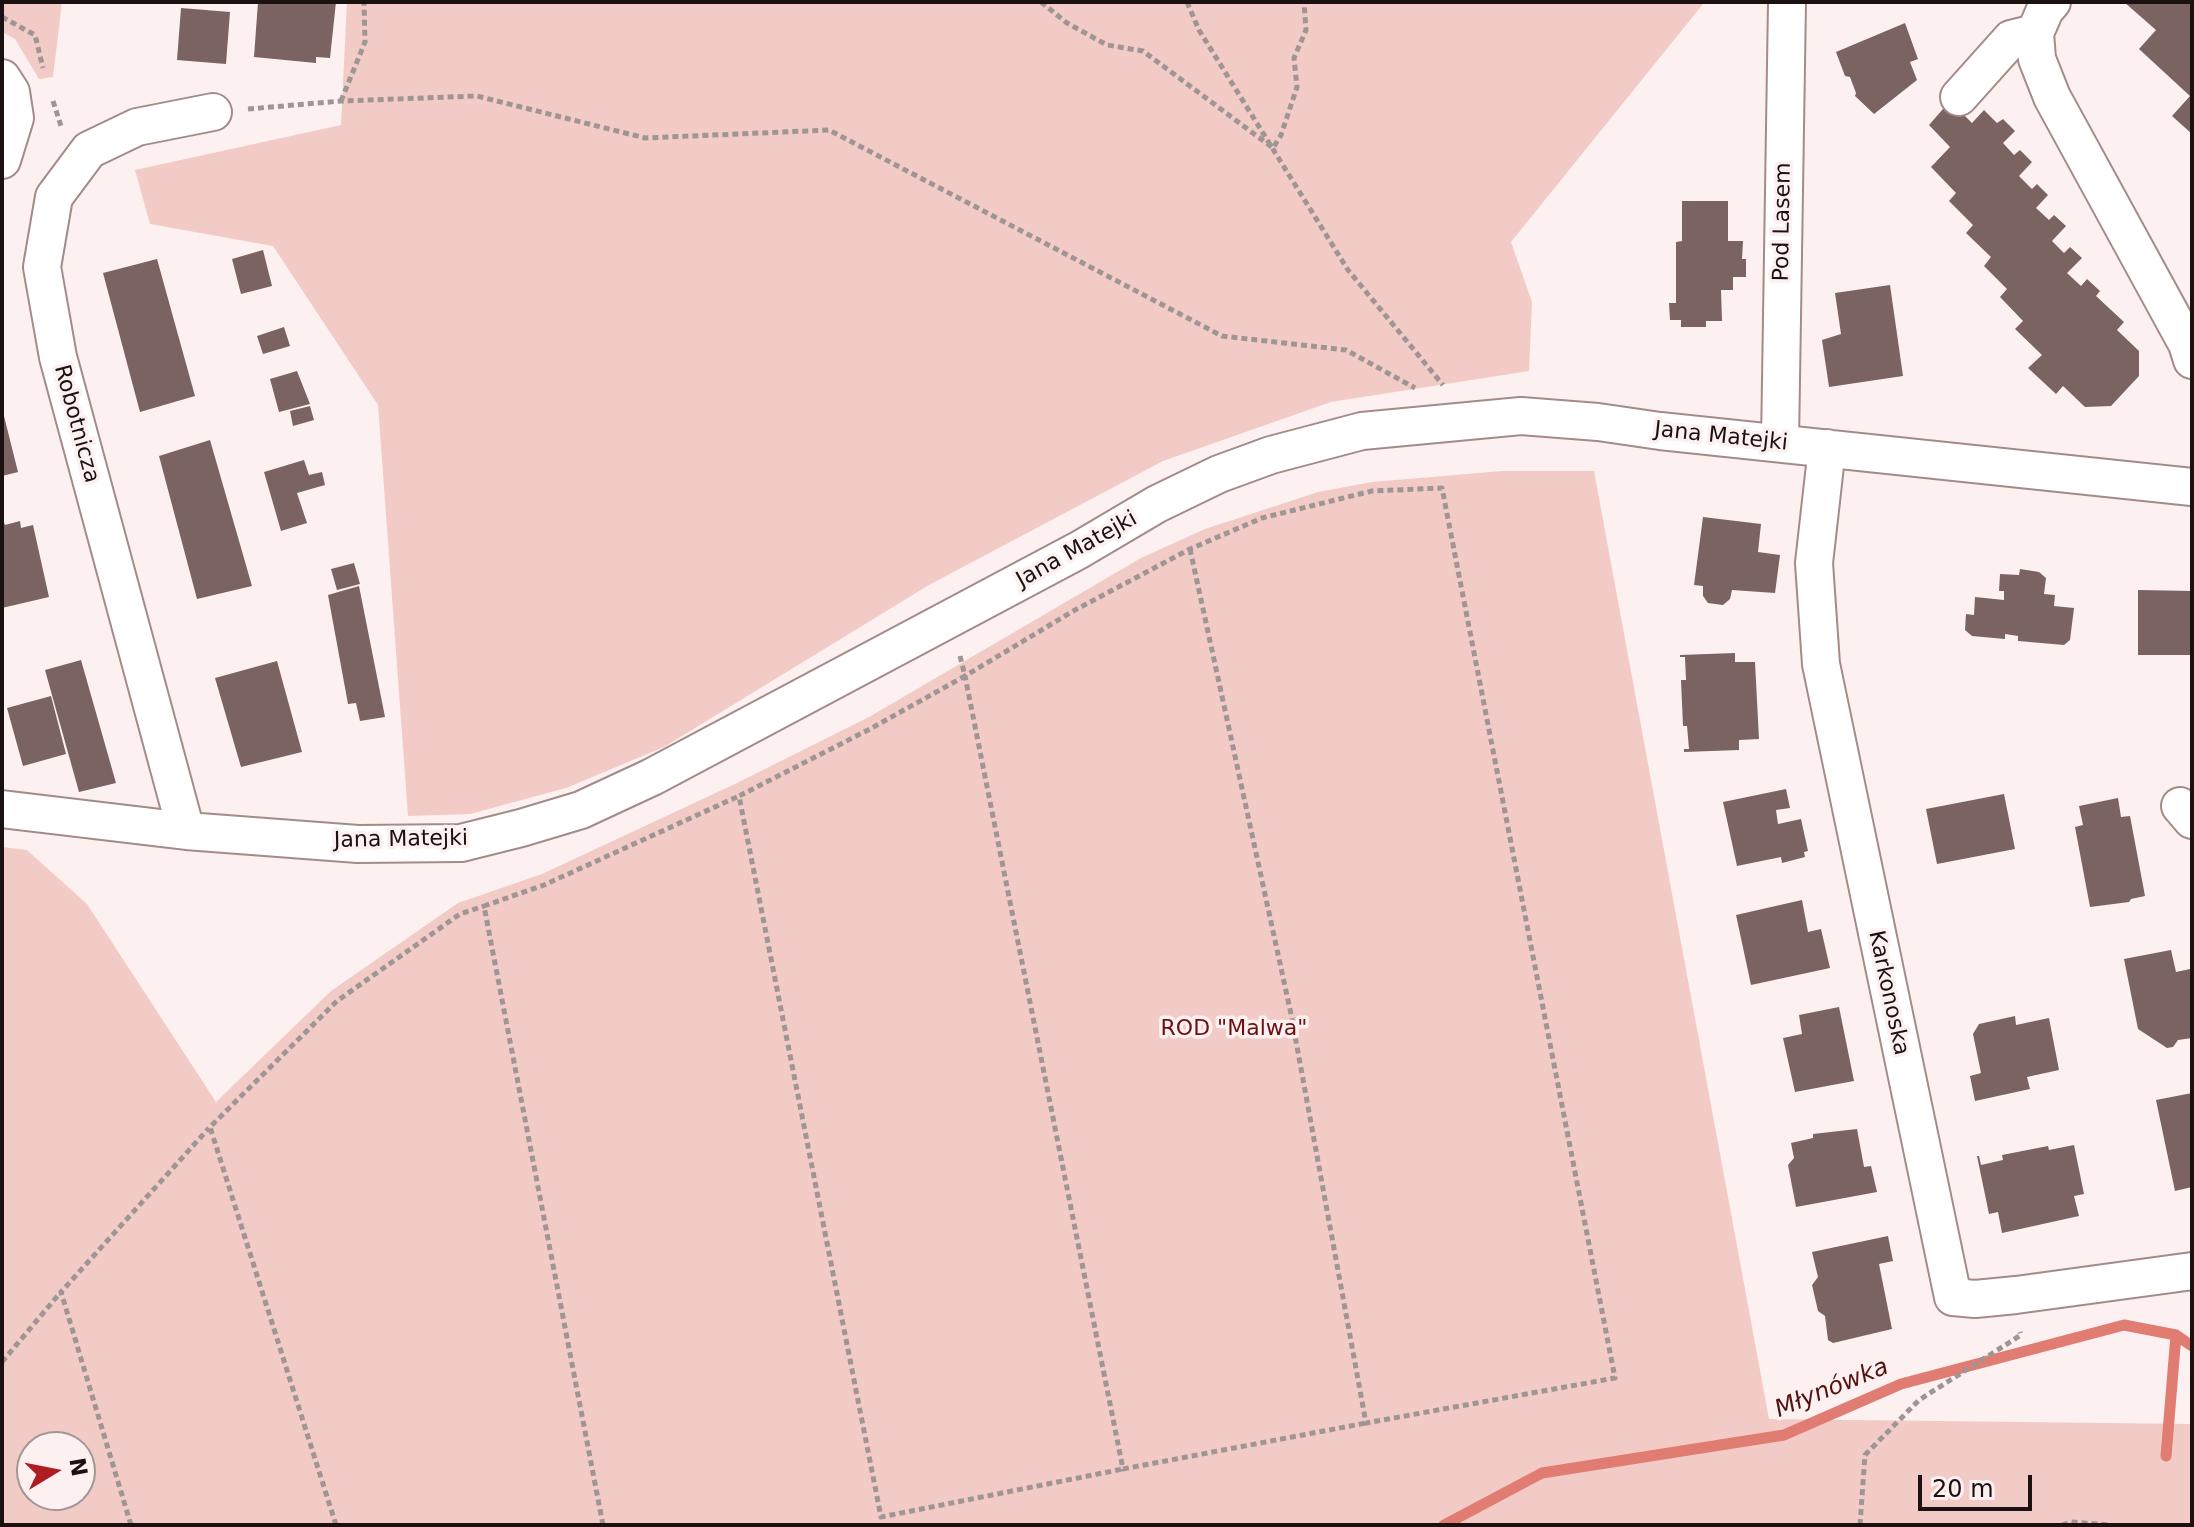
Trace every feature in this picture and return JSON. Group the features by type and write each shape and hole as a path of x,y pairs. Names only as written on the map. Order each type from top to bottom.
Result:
{"street":[{"name":"Pod Lasem","path":"1780,443 1787,2"},
{"path":"2052,2 2035,33 2037,59 2052,97 2187,344 2192,360"},
{"path":"1959,97 2011,39 2035,33"},
{"path":"2,78 11,92 15,118 2,160"},
{"name":"Robotnicza","path":"186,831 58,357 42,267 54,197 89,150 137,127 213,112"},
{"name":"Jana Matejki","path":"2,809 186,831 358,844 461,843 521,828 581,810 652,777 949,621 1157,504 1219,474 1271,455 1362,431 1521,416 2192,487"},
{"name":"Karkonoska","path":"1827,448 1814,563 1821,664 1953,1297 1975,1299 2016,1295 2192,1271"}],"path":[{"path":"341,101 365,42 364,2"},
{"path":"1041,2 1067,23 1107,45 1143,51 1273,148"},
{"path":"1187,2 1199,30 1348,270 1472,420"},
{"path":"1273,148 1281,135 1297,87 1294,58 1306,30 1304,2"},
{"path":"2,17 35,35 45,78"},
{"path":"213,112 341,101 477,96 645,138 829,130 1222,336 1346,350 1421,392"},
{"path":"2,1362 210,1127 337,1001 460,914 544,885 739,796 870,729 1075,610 1190,549 1262,518 1319,503 1372,491 1442,488 1615,1378 881,1517 739,796"},
{"path":"1190,549 1291,1014 1366,1423"},
{"path":"949,621 965,676 1123,1469"},
{"path":"484,906 603,1525"},
{"path":"210,1127 336,1525"},
{"path":"61,1292 131,1525"},
{"path":"1860,1525 1865,1455 1919,1400 2021,1335 2016,1295"},
{"path":"2062,1525 2071,1522 2110,1525"}],"green space":[{"path":"2,2 62,2 53,77 39,79 15,39 2,32"},
{"path":"347,2 1703,4 1511,242 1532,302 1529,371 1331,402 1163,461 929,585 664,747 566,788 470,814 408,816 378,405 273,246 150,224 135,170 341,125"},
{"name":"ROD \"Malwa\"","path":"1502,471 1594,471 1769,1419 2192,1424 2192,1525 2,1525 2,847 27,850 87,904 216,1102 331,991 458,903 542,874 869,717 1141,558 1205,529 1318,492 1372,482"}],"building":[{"path":"258,2 336,2 330,58 316,57 316,63 254,57"},
{"path":"2124,2 2192,2 2192,134 2172,116 2190,96 2139,49 2156,30"},
{"path":"181,8 230,12 226,64 177,60"},
{"path":"1905,23 1918,59 1910,62 1917,80 1874,114 1855,96 1850,77 1845,76 1836,52"},
{"path":"1950,101 1972,123 1984,110 1997,123 2003,119 2015,131 2003,143 2014,155 2020,150 2032,162 2019,176 2032,189 2037,184 2048,195 2036,208 2049,220 2054,215 2066,226 2052,241 2064,253 2070,247 2082,258 2067,273 2081,286 2087,279 2100,291 2096,296 2124,322 2117,330 2139,351 2139,376 2111,406 2085,407 2063,386 2056,394 2028,368 2042,355 2015,329 2023,321 2000,297 2007,289 1984,266 1991,257 1966,233 1973,225 1949,201 1956,193 1931,167 1950,147 1929,125"},
{"path":"1682,201 1728,201 1728,241 1743,241 1742,259 1746,259 1746,277 1733,277 1733,290 1721,290 1722,321 1706,321 1706,327 1681,327 1681,320 1670,320 1669,303 1676,303 1676,242 1682,241"},
{"path":"263,250 272,286 241,294 232,259"},
{"path":"157,259 195,396 140,412 103,273"},
{"path":"1890,285 1903,376 1829,387 1822,340 1841,334 1835,293"},
{"path":"284,327 290,346 263,354 257,336"},
{"path":"297,371 310,404 279,412 270,379"},
{"path":"310,406 314,420 293,426 290,411"},
{"path":"2,408 18,472 2,476"},
{"path":"210,440 252,586 197,599 159,456"},
{"path":"304,460 309,475 322,472 325,485 297,493 307,523 281,531 264,472"},
{"path":"1703,517 1761,524 1758,552 1780,555 1775,593 1732,590 1730,599 1723,605 1708,603 1703,596 1703,586 1694,585"},
{"path":"2,518 5,525 20,521 21,528 33,525 49,597 2,608"},
{"path":"354,563 360,584 337,590 331,569"},
{"path":"2020,569 2039,572 2046,578 2044,594 2055,595 2054,606 2074,608 2070,640 2064,645 2018,641 2018,636 2005,634 2005,639 1972,636 1965,630 1966,614 1974,615 1975,597 2004,600 2004,591 1999,591 2000,574 2019,575"},
{"path":"359,586 385,717 360,721 356,703 348,704 328,595"},
{"path":"2138,590 2192,591 2192,655 2138,655"},
{"path":"1735,653 1735,662 1755,662 1759,739 1739,740 1739,750 1684,752 1684,749 1689,749 1687,726 1683,726 1681,680 1686,680 1685,657 1680,655"},
{"path":"81,660 116,783 79,792 45,670"},
{"path":"277,661 302,752 241,767 215,678"},
{"path":"51,696 66,754 23,766 7,708"},
{"path":"1786,789 1790,808 1776,810 1778,824 1801,819 1808,851 1804,852 1805,857 1782,863 1781,857 1737,866 1723,802"},
{"path":"2004,794 2015,849 1937,864 1926,809"},
{"path":"2118,798 2121,817 2130,816 2145,896 2129,902 2090,907 2075,827 2083,825 2079,806"},
{"path":"1802,900 1808,932 1821,929 1830,968 1751,985 1736,915"},
{"path":"2171,950 2176,972 2190,969 2192,1038 2178,1040 2173,1047 2167,1048 2138,1029 2124,959"},
{"path":"1839,1007 1854,1081 1795,1092 1783,1038 1802,1034 1799,1015"},
{"path":"2015,1016 2016,1025 2049,1018 2059,1070 2027,1077 2030,1089 1975,1101 1970,1076 1981,1073 1973,1034 1979,1024"},
{"path":"2192,1093 2192,1187 2175,1191 2156,1100"},
{"path":"1857,1129 1864,1167 1871,1166 1877,1192 1796,1207 1788,1165 1794,1158 1791,1143 1813,1138 1813,1134"},
{"path":"2074,1145 2084,1194 2074,1196 2079,1216 2002,1233 1998,1212 1989,1214 1977,1156 1981,1165 2003,1160 2002,1155 2048,1146 2049,1150"},
{"path":"1888,1236 1893,1261 1879,1264 1892,1329 1833,1343 1828,1340 1825,1316 1818,1311 1812,1285 1818,1277 1812,1252"}],"waterway":[{"name":"Młynówka","path":"1444,1525 1542,1473 1784,1435 1901,1384 2124,1325 2176,1335 2192,1346"},
{"path":"2166,1456 2176,1335"}]}
